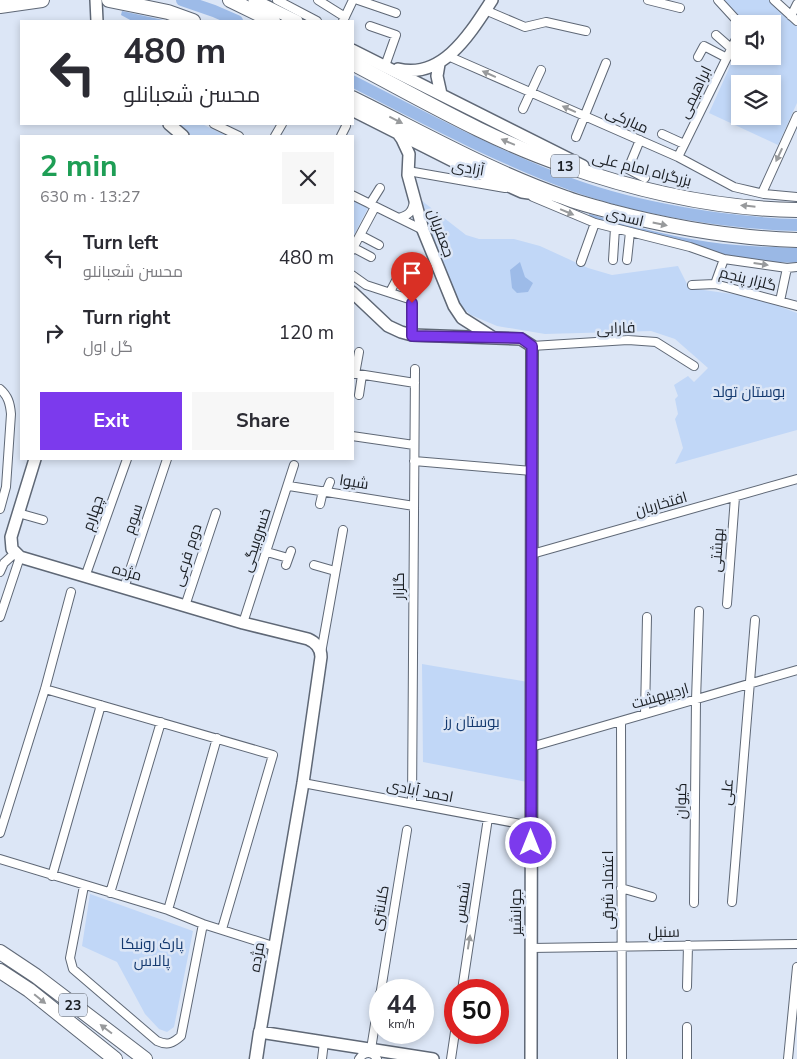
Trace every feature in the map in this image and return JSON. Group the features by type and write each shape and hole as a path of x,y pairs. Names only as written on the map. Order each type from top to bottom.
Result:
{"highway":[{"path":"0,6 42,0"},
{"path":"109,0 168,12 190,20"},
{"path":"230,0 271,20"},
{"name":"بزرگراه امام علی","path":"354,54 500,139 562,165 646,190 719,203 797,210"},
{"name":"13","path":"354,99 438,142 522,181 567,199 652,222 686,229 765,239 797,240"},
{"name":"23","path":"0,952 36,976 145,1059"},
{"name":"23","path":"0,971 29,990 115,1059"}],"main road":[{"path":"96,0 96,18"},
{"path":"254,0 294,20"},
{"path":"385,66 410,71 423,70 443,60 471,31 489,5"},
{"path":"354,53 385,66 618,183"},
{"path":"441,94 437,76 443,60"},
{"path":"354,111 432,151 522,192 567,199"},
{"path":"170,125 182,135"},
{"path":"397,132 409,154 419,150 432,151"},
{"name":"جعفریان","path":"409,154 408,171 422,230 454,306 462,318"},
{"path":"354,294 388,326 412,336 521,338 532,346"},
{"path":"460,337 464,334 462,318"},
{"path":"462,318 492,337"},
{"name":"جوانشیر","path":"531,1059 532,346"},
{"path":"16,553 11,537 35,460"},
{"name":"مژده","path":"0,547 86,577 243,623 308,639 316,644 321,653 303,783 256,1059"},
{"path":"260,1032 324,1042 369,1055 429,1059"}],"street":[{"path":"277,0 315,20"},
{"path":"318,0 344,19 353,0"},
{"path":"358,0 396,13"},
{"path":"648,0 680,8"},
{"path":"718,0 732,15"},
{"path":"774,0 794,19"},
{"path":"794,19 797,4"},
{"path":"489,5 525,27 546,22 586,31"},
{"path":"370,26 396,35 385,66"},
{"path":"716,35 731,48"},
{"path":"698,57 704,46 727,58"},
{"name":"ابراهیمی","path":"678,157 731,51"},
{"name":"مبارکی","path":"443,60 530,92 640,140 678,157 734,187 762,194 797,196"},
{"path":"576,137 606,63"},
{"path":"523,109 541,70"},
{"path":"762,194 797,116"},
{"path":"217,125 236,135"},
{"path":"342,135 346,126"},
{"path":"662,134 684,144"},
{"path":"640,140 628,169 645,178"},
{"name":"آزادی","path":"408,171 522,192"},
{"path":"354,247 380,188"},
{"name":"اسدی","path":"522,192 595,223 690,248 724,260 787,268 797,267"},
{"path":"354,196 422,230"},
{"path":"399,218 410,213 414,202"},
{"path":"581,262 595,223"},
{"path":"613,260 615,228"},
{"path":"627,260 630,232"},
{"path":"360,235 379,245"},
{"path":"354,249 371,257"},
{"path":"715,284 724,260"},
{"path":"780,301 787,268"},
{"path":"390,292 401,271"},
{"path":"354,276 366,285 409,299 412,303 412,336"},
{"name":"گلزار پنجم","path":"692,285 715,284 797,306"},
{"name":"فارابی","path":"532,346 628,340 656,342 694,366"},
{"path":"359,352 357,374 359,395"},
{"name":"گلزار","path":"412,803 415,369"},
{"path":"357,374 415,383"},
{"path":"0,389 5,393 10,403 11,414 6,487 0,509"},
{"path":"354,436 414,445"},
{"name":"چهارم","path":"86,577 127,460"},
{"name":"سوم","path":"124,588 167,460"},
{"path":"414,461 532,472"},
{"name":"خسروبیگی","path":"243,623 289,486 294,465"},
{"name":"افتخاریان","path":"532,554 797,480"},
{"path":"320,504 330,482"},
{"name":"شیوا","path":"289,486 414,506"},
{"name":"بهشتی","path":"727,604 735,497"},
{"path":"18,513 42,520"},
{"name":"دوم فرعی","path":"185,606 216,513"},
{"name":"مژده","path":"321,653 343,530"},
{"path":"267,552 288,558"},
{"path":"0,572 4,563 16,553"},
{"path":"0,617 16,553"},
{"path":"314,565 335,571"},
{"path":"0,833 45,689 71,592"},
{"name":"کیوان","path":"694,903 699,611"},
{"path":"645,714 647,617"},
{"name":"علی","path":"732,902 755,620"},
{"name":"اردیبهشت","path":"531,747 797,670"},
{"path":"45,689 273,755 222,930"},
{"path":"52,876 101,705"},
{"name":"اعتماد شرقی","path":"621,721 622,1059"},
{"path":"110,893 161,722"},
{"path":"168,910 216,738"},
{"name":"احمد آبادی","path":"303,783 531,826"},
{"name":"شمس","path":"464,979 488,818"},
{"name":"کلانتری","path":"382,979 408,830"},
{"path":"0,860 168,910 203,924 276,946"},
{"path":"84,886 70,964 73,969 157,1041 165,1044 173,1043 181,1036 203,924"},
{"path":"621,888 652,897"},
{"name":"سنبل","path":"531,948 797,944"},
{"path":"687,988 688,945"},
{"path":"788,1059 797,967"},
{"path":"687,1027 687,1059"},
{"path":"322,1059 324,1042"},
{"path":"451,1059 454,1044"}],"green space":[{"path":"724,0 769,0 797,27 797,103 778,145 735,125 781,125 781,75 731,75 731,123 709,113 731,64 781,65 781,15 736,15"},
{"path":"177,125 204,125 225,135 188,135"},
{"name":"بوستان تولد","path":"417,197 466,235 479,239 514,239 540,246 588,268 612,275 678,266 689,288 754,297 797,313 797,430 675,464 683,448 675,419 678,414 675,399 678,396 674,385 688,376 694,382 708,368 675,339 651,331 545,334 497,326 471,315 458,304"},
{"path":"354,201 368,208 354,235"},
{"name":"بوستان رز","path":"422,664 528,682 527,782 423,762"},
{"name":"پارک رونیکا پالاس","path":"90,894 193,931 174,1027 167,1032 159,1029 145,1014 117,962 82,946"}],"shaded area":[{"path":"122,11 163,20 130,20 121,15"},
{"path":"589,214 694,240 797,248 797,263 774,262 727,255 590,218"},
{"path":"520,262 525,277 533,283 528,292 517,293 512,288 510,270"}],"waterway":[{"path":"182,0 235,20"},
{"path":"354,82 489,150 599,194 654,208 713,218 797,225"}],"route":[{"path":"412,303 412,336 521,338 532,346 531,843"}]}
